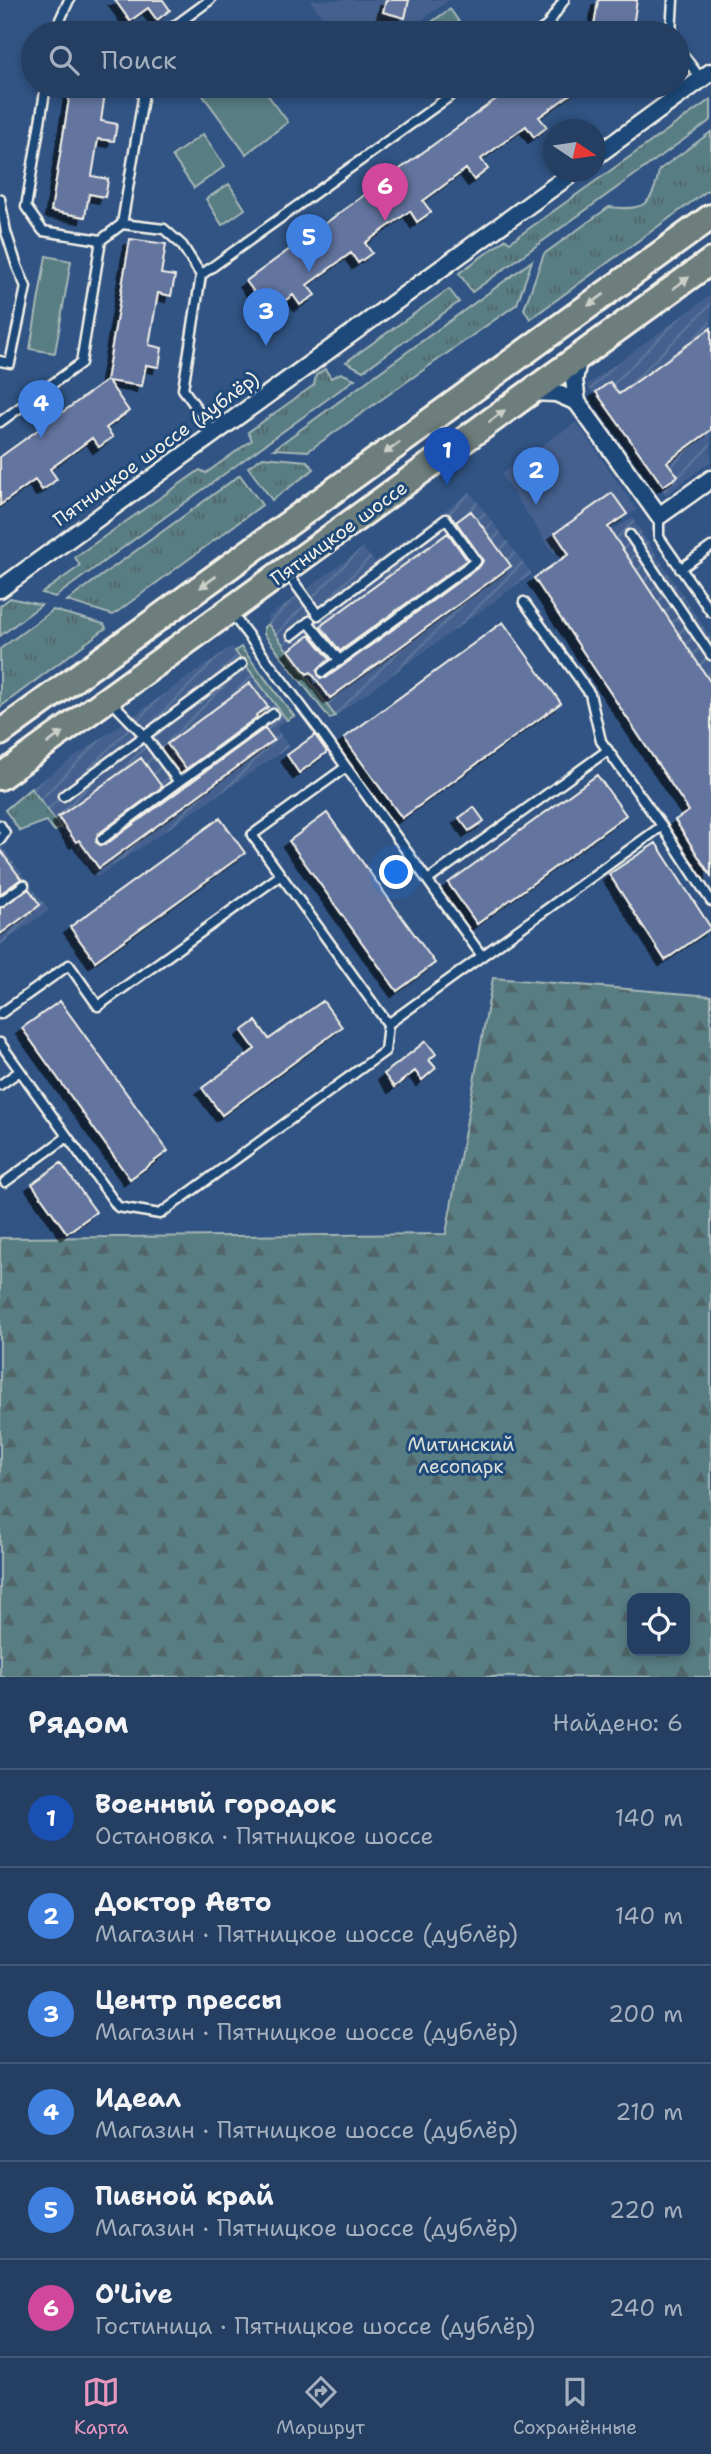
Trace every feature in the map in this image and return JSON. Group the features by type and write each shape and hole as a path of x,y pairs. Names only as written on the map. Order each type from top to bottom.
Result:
{"main road":[{"name":"Пятницкое шоссе","path":"0,733 711,217"},
{"name":"Пятницкое шоссе","path":"0,778 287,572 711,261"}],"street":[{"path":"690,88 706,76"},
{"path":"606,149 676,98"},
{"name":"Пятницкое шоссе (дублёр)","path":"0,589 560,182"},
{"path":"579,356 574,380 577,402 659,516 711,478"},
{"path":"530,392 556,393 577,402"}],"lane":[{"path":"59,21 69,0"},
{"path":"181,21 210,0"},
{"path":"550,21 564,0"},
{"path":"672,21 673,0"},
{"path":"690,60 706,76"},
{"path":"44,98 26,207 43,231 101,240"},
{"path":"0,422 81,363 101,240 122,224 143,98"},
{"path":"201,275 447,98"},
{"path":"0,199 6,232 26,287 10,363 0,361"},
{"path":"122,224 164,229 182,246 201,275 183,389 214,432"},
{"path":"659,516 659,537 711,612"},
{"path":"292,635 446,519 476,561 323,673"},
{"path":"630,535 711,655"},
{"path":"680,569 711,547"},
{"path":"287,572 318,615"},
{"path":"524,602 590,694 601,741 662,826 711,901"},
{"path":"230,612 482,956"},
{"path":"308,622 340,661"},
{"path":"63,796 242,664"},
{"path":"109,699 144,735 179,782"},
{"path":"103,839 274,714"},
{"path":"428,880 607,750"},
{"path":"0,1043 118,1207 160,1214 385,1051 388,1024 252,835 346,767"},
{"path":"0,825 5,833 0,840"},
{"path":"388,1024 662,826"},
{"path":"0,1014 69,965 99,1006 281,874"},
{"path":"0,902 24,885"},
{"path":"0,1085 20,1071"},
{"path":"5,1182 68,1137"}],"shaded area":[{"path":"310,0 449,0 420,21 325,21"},
{"path":"711,295 711,461 666,495 587,385"},
{"path":"576,422 637,510 569,555 563,547 553,553 501,474"},
{"path":"470,492 532,574 335,716 268,624 268,617 363,548 375,562"},
{"path":"632,518 711,638 711,766 571,555"},
{"path":"232,646 287,720 276,728 289,747 97,877 31,788"},
{"path":"0,844 49,910 0,945"}],"green space":[{"path":"450,9 458,21 433,21"},
{"path":"205,98 270,98 288,122 246,154"},
{"path":"711,99 711,120 472,292 459,273 506,239 510,242 594,182 606,182 606,174"},
{"path":"711,132 711,188 530,319 524,309 544,254 609,207 630,208 644,204 650,199 659,170"},
{"path":"203,134 225,166 194,188 172,156"},
{"path":"229,184 245,209 222,225 206,199"},
{"path":"46,256 71,261 55,353 30,349"},
{"path":"532,261 517,304 308,451 274,449"},
{"path":"449,289 459,302 363,371 346,362"},
{"path":"325,369 331,378 341,373 355,379 55,597 42,593 80,566 75,557 200,470 206,473 252,440 248,432 314,385 316,375"},
{"path":"263,457 307,461 314,469 272,500 248,467"},
{"path":"240,475 262,505 113,615 67,601"},
{"path":"10,598 41,605 0,636 0,606"},
{"path":"53,610 104,624 106,628 0,707 0,649"},
{"path":"268,624 335,716 330,719 264,634 264,627"},
{"path":"241,647 294,716 287,720 235,651"},
{"path":"31,788 61,828 55,831 46,821 20,831 5,810"},
{"name":"Митинский лесопарк","path":"493,978 711,996 711,1677 0,1677 0,1238 446,1234"}],"building":[{"path":"115,0 163,0 170,10 157,20 148,8 130,21"},
{"path":"386,0 409,0 405,18 383,12"},
{"path":"598,0 637,0 634,21 595,21"},
{"path":"69,98 104,98 101,121 117,124 114,141 98,139 92,176 108,179 105,197 89,194 85,217 51,211"},
{"path":"498,98 565,98 539,117 543,122 543,130 534,137 526,126 481,159 488,169 474,180 466,169 423,201 431,212 417,222 410,211 365,243 372,253 358,263 351,253 307,285 315,295 300,305 293,295 269,312 246,281"},
{"path":"130,239 166,244 161,274 175,276 171,296 158,293 149,345 162,348 159,367 146,365 142,386 108,381 129,411 106,428 113,437 99,447 92,438 50,469 57,479 50,485 42,490 35,480 0,505 0,457 106,381"},
{"path":"711,328 711,430 667,462 678,476 663,486 596,392 610,382 619,394"},
{"path":"612,493 627,514 608,527 711,683 711,876 675,820 689,811 534,578 569,554 555,533"},
{"path":"471,511 511,566 330,698 311,672 307,674 289,650 310,635 330,659 317,670 320,678 326,678 480,566 483,561 481,557 456,522"},
{"path":"448,533 467,560 340,651 321,627 323,624"},
{"path":"503,622 561,703 402,818 344,738"},
{"path":"250,683 268,707 186,769 167,744"},
{"path":"265,728 274,740 99,868 58,817 141,758 162,787 98,834 96,842 105,845"},
{"path":"315,735 327,752 299,773 287,755"},
{"path":"597,775 626,815 477,924 448,883"},
{"path":"474,807 484,821 469,831 459,818"},
{"path":"327,813 435,963 397,991 289,841"},
{"path":"220,818 245,853 95,961 70,927"},
{"path":"656,843 711,928 665,960 609,874"},
{"path":"0,850 21,879 0,894"},
{"path":"29,889 40,905 0,934 0,908"},
{"path":"60,1001 168,1151 130,1179 22,1028"},
{"path":"323,1001 342,1027 222,1115 202,1088 255,1049 242,1031 256,1021 269,1039"},
{"path":"426,1041 436,1054 429,1060 436,1068 422,1080 415,1071 394,1087 384,1074"},
{"path":"61,1163 96,1212 67,1233 32,1184"}],"place":[{"name":"O'Live","path":"385,221"},
{"name":"Пивной край","path":"309,272"},
{"name":"Центр прессы","path":"266,346"},
{"name":"Идеал","path":"41,438"},
{"name":"Военный городок","path":"447,485"},
{"name":"Доктор Авто","path":"536,505"}]}
